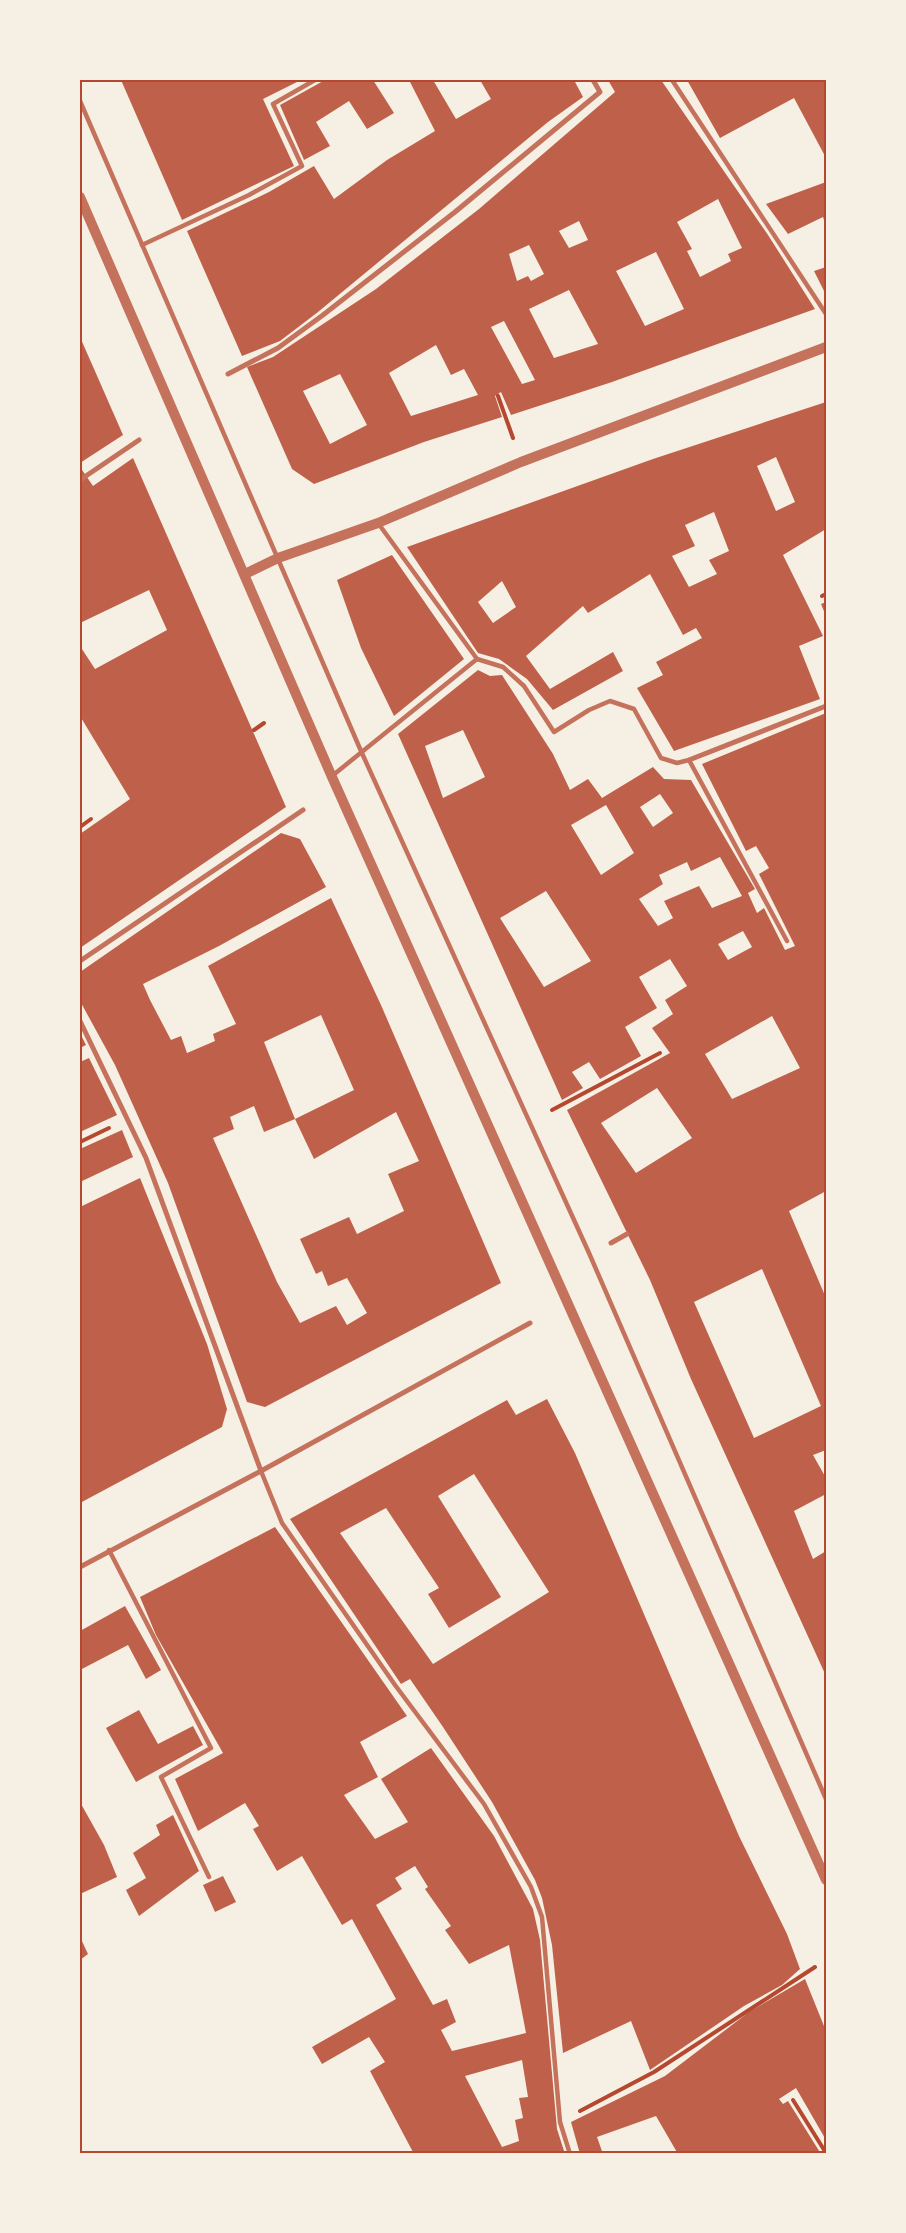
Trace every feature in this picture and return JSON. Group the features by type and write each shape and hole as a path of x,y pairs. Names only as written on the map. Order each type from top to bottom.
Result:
{"street":[{"path":"228,374 278,348 455,212 600,92 594,80"},
{"path":"80,197 332,777 826,1880"},
{"path":"245,574 278,558 378,523 521,462 826,347"},
{"path":"80,480 139,440"},
{"path":"689,760 826,706"},
{"path":"80,961 303,810"},
{"path":"80,1021 146,1158 261,1471"},
{"path":"611,1243 627,1234"},
{"path":"80,1567 261,1471 530,1323"}],"lane":[{"path":"142,245 249,195 302,166 273,104 315,80"},
{"path":"672,80 826,314"},
{"path":"80,101 361,751 584,1242 826,1799"},
{"path":"378,523 477,659 503,667 524,686 554,732 589,710 610,701 633,709 661,758 677,763 689,760 787,941"},
{"path":"332,777 361,751 477,659"},
{"path":"261,1471 282,1523 484,1804 531,1887 542,1917 560,2122 570,2154"},
{"path":"109,1550 211,1748 161,1777 209,1877"}],"path":[{"path":"498,396 521,462"},
{"path":"254,730 264,723"},
{"path":"80,827 91,819"},
{"path":"552,1110 660,1053"},
{"path":"80,1142 128,1119"},
{"path":"560,2122 654,2072 815,1967"},
{"path":"793,2100 826,2153"}],"building":[{"path":"121,80 301,80 263,99 294,166 182,220"},
{"path":"325,80 373,80 394,113 367,129 349,101 316,122 330,146 304,160 280,105"},
{"path":"409,80 433,80 456,119 491,99 480,80 574,80 583,97 548,122 280,341 242,356 187,231 269,192 314,166 334,199 387,160 435,131"},
{"path":"608,80 661,80 768,235 815,309 612,382 511,415 501,392 495,396 502,417 424,442 314,484 292,469 247,367 273,357 376,289 479,209 615,92","holes":["718,199 742,248 728,254 731,261 700,277 687,251 692,249 677,222","579,221 588,240 569,248 559,231","529,245 544,274 531,281 528,276 517,281 509,254","656,252 684,309 645,326 616,271","569,290 598,344 554,358 529,309","504,321 535,380 522,384 491,327","436,345 451,375 464,369 478,395 411,416 389,373","340,374 367,425 330,444 303,391"]},
{"path":"687,80 826,80 826,158 794,98 720,138"},
{"path":"826,182 826,226 823,217 788,234 766,204"},
{"path":"826,267 826,295 814,271"},
{"path":"80,337 123,435 80,463"},
{"path":"826,402 826,529 783,555 823,636 799,646 820,699 674,751 637,688 663,675 656,662 702,638 696,628 683,635 650,574 588,613 583,606 526,656 550,689 613,652 623,671 553,710 527,679 499,659 478,653 407,547 653,459","holes":["776,457 795,502 776,511 757,466","714,512 729,551 709,560 717,574 689,587 672,556 695,546 685,525","502,581 516,607 493,623 478,602"]},
{"path":"133,458 286,807 80,948 80,834 130,799 80,716 80,646 95,669 167,630 149,590 80,623 80,467 93,486"},
{"path":"392,555 464,659 394,716 361,648 337,580"},
{"path":"826,602 826,616 821,604"},
{"path":"478,670 490,676 502,675 553,754 570,790 588,779 602,798 653,767 664,779 691,780 755,889 748,893 757,913 764,908 785,950 795,946 759,874 769,868 756,846 746,851 702,764 826,713 826,1191 789,1211 826,1298 826,1450 813,1455 826,1478 826,1494 794,1511 813,1559 826,1551 826,1676 691,1379 650,1280 567,1110 670,1053 652,1028 673,1014 665,1000 687,986 670,959 639,977 657,1008 625,1027 641,1056 600,1079 589,1062 572,1072 583,1088 562,1100 398,734","holes":["463,730 485,777 443,798 425,746","660,794 673,813 653,827 640,807","606,805 634,853 601,875 571,825","720,857 742,896 712,908 699,886 664,901 673,918 658,926 639,899 663,884 659,875 687,862 691,871","546,891 591,961 544,987 500,918","743,931 752,947 728,960 718,944","772,1016 800,1068 732,1099 705,1054","657,1088 692,1138 636,1173 601,1123","762,1269 821,1406 754,1438 694,1302"]},
{"path":"281,833 300,839 326,887 219,946 143,984 150,1000 171,1040 181,1036 187,1053 215,1041 213,1034 236,1024 208,966 331,898 381,1005 501,1283 265,1407 247,1402 168,1183 115,1065 80,1001 80,972","holes":["321,1015 354,1090 295,1119 264,1042","254,1106 264,1132 295,1119 314,1159 396,1112 419,1161 388,1174 404,1211 357,1234 349,1217 300,1239 316,1274 322,1271 328,1286 347,1278 367,1313 347,1325 336,1306 300,1323 277,1282 213,1138 234,1129 230,1117"]},
{"path":"80,1033 86,1045 80,1048"},
{"path":"89,1058 117,1115 80,1132 80,1062"},
{"path":"122,1130 133,1157 80,1182 80,1149"},
{"path":"140,1178 207,1344 227,1409 222,1427 80,1503 80,1207"},
{"path":"547,1399 575,1453 739,1836 787,1934 800,1969 782,1985 744,2006 650,2070 631,2021 563,2053 552,1945 542,1898 535,1880 492,1802 443,1727 410,1679 401,1684 290,1519 507,1400 516,1415","holes":["474,1474 549,1592 433,1664 340,1533 386,1508 439,1588 428,1594 449,1628 501,1597 438,1496"]},
{"path":"275,1527 407,1716 360,1742 378,1777 344,1795 348,1801 375,1839 408,1822 381,1779 431,1748 494,1836 533,1909 540,1940 557,2129 565,2154 414,2154 370,2071 385,2062 369,2037 322,2064 312,2047 396,1999 352,1919 342,1925 302,1856 277,1871 253,1829 259,1826 245,1803 198,1831 175,1779 223,1753 156,1635 140,1597","holes":["415,1866 428,1887 425,1889 451,1926 445,1930 469,1964 509,1945 526,2033 452,2051 441,2030 456,2022 447,1999 433,2005 376,1905 402,1889 395,1878","522,2060 528,2097 519,2098 523,2118 515,2120 519,2141 502,2147 465,2076"]},
{"path":"125,1606 161,1670 146,1679 128,1645 80,1670 80,1631"},
{"path":"139,1710 158,1744 193,1726 203,1745 136,1782 106,1728"},
{"path":"80,1802 104,1845 117,1877 80,1894"},
{"path":"173,1815 199,1871 139,1916 126,1890 146,1878 133,1853 160,1835 156,1825"},
{"path":"223,1876 236,1902 215,1912 203,1885"},
{"path":"80,1937 88,1954 80,1960"},
{"path":"805,1979 826,2031 826,2140 796,2088 779,2099 783,2104 788,2101 821,2154 678,2154 656,2116 597,2137 603,2154 580,2154 571,2122 665,2076 749,2012"}]}
